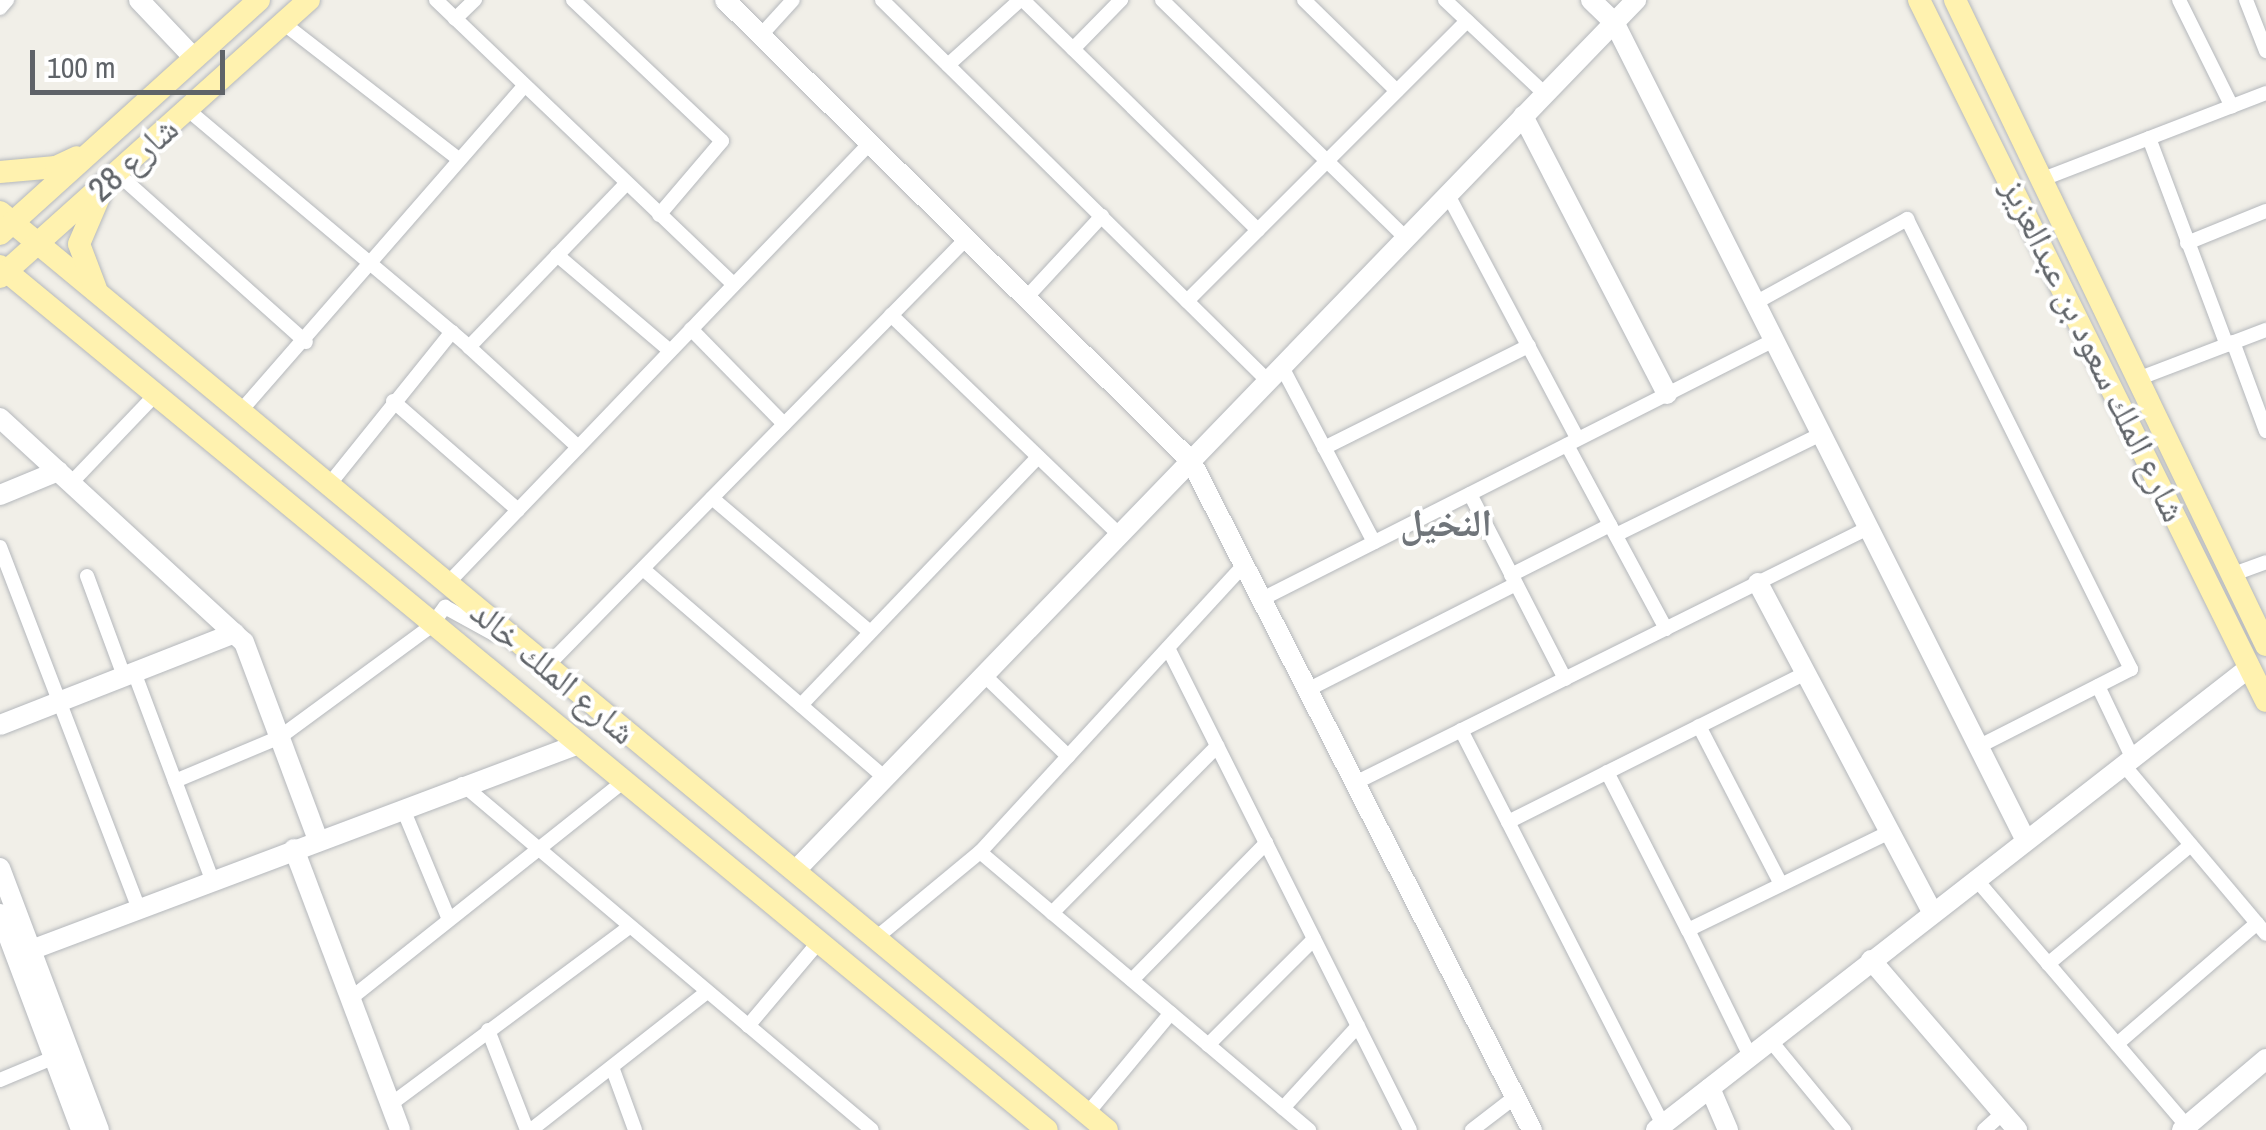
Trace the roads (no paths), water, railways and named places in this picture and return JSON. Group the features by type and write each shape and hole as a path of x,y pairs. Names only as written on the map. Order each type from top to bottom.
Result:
{"main road":[{"path":"4,222 98,147 192,56 259,0"},
{"name":"شارع 28","path":"1,276 309,0"},
{"name":"شارع الملك سعود بن عبدالعزيز","path":"1919,0 2266,701"},
{"name":"شارع الملك سعود بن عبدالعزيز","path":"1955,0 2266,645"},
{"path":"0,172 56,167 98,147"},
{"path":"104,301 78,244 113,177"},
{"name":"شارع الملك خالد","path":"4,222 37,245 1107,1130"},
{"name":"شارع الملك خالد","path":"1,276 39,298 431,626 1047,1130"}],"street":[{"path":"0,8 6,0"},
{"path":"139,0 192,56"},
{"path":"436,0 523,88 734,285"},
{"path":"455,19 475,0"},
{"path":"573,0 722,140 660,215"},
{"path":"725,0 1191,461 1532,1130"},
{"path":"760,36 793,0"},
{"path":"882,0 1187,301 1275,374 1324,448 1374,542"},
{"path":"948,65 1022,0 1258,230"},
{"path":"1074,49 1121,0"},
{"path":"1162,0 1406,238"},
{"path":"1304,0 1397,91"},
{"path":"1445,0 1544,94"},
{"path":"1591,0 1614,22 2025,839"},
{"path":"795,871 1636,0"},
{"path":"2179,0 2232,106"},
{"path":"2246,0 2266,51"},
{"path":"1187,301 1467,20"},
{"path":"284,23 457,158"},
{"path":"240,413 306,342 457,158 523,88"},
{"path":"2043,179 2266,94"},
{"path":"188,110 452,332 578,447"},
{"path":"1523,116 1666,394"},
{"path":"2149,138 2187,243 2266,431"},
{"path":"447,584 870,143"},
{"path":"113,177 306,342"},
{"path":"469,348 626,184"},
{"path":"1448,195 1528,346 1613,530 1666,629"},
{"path":"2187,243 2266,211"},
{"path":"1026,298 1102,216"},
{"path":"1755,303 1907,219 2131,669 1978,747"},
{"path":"547,666 966,239"},
{"path":"557,255 670,351"},
{"path":"891,315 1120,535"},
{"path":"691,329 784,424"},
{"path":"2140,378 2266,330"},
{"path":"328,486 392,400 452,332"},
{"path":"1262,600 1774,340"},
{"path":"1324,448 1528,346"},
{"path":"0,495 64,477 155,395"},
{"path":"392,400 518,510"},
{"path":"0,418 244,642 318,840"},
{"path":"1308,690 1514,579 1821,434"},
{"path":"801,705 1038,456"},
{"path":"1470,494 1565,679"},
{"path":"712,498 870,632"},
{"path":"1355,783 1868,528"},
{"path":"0,546 138,909"},
{"path":"2231,575 2266,562"},
{"path":"876,938 980,852 1244,565"},
{"path":"643,568 885,778"},
{"path":"87,576 175,781 212,880"},
{"path":"1758,583 1932,912"},
{"path":"175,781 280,738 431,626 445,607 489,629 562,691 587,700"},
{"path":"0,724 234,634"},
{"path":"1168,648 1410,1130"},
{"path":"1461,730 1660,1127 2250,667"},
{"path":"1508,822 1806,673"},
{"path":"984,675 1068,756"},
{"path":"2098,686 2128,760 2191,845 2262,928 2117,1044"},
{"path":"1699,726 1781,884"},
{"path":"15,953 462,784 576,745"},
{"path":"1052,913 1218,746"},
{"path":"1607,772 1750,1056"},
{"path":"350,998 622,783"},
{"path":"462,784 872,1130"},
{"path":"403,808 448,917"},
{"path":"1688,930 1890,832"},
{"path":"1132,980 1266,843"},
{"path":"2048,964 2191,845"},
{"path":"294,849 400,1130"},
{"path":"980,852 1310,1130"},
{"path":"0,868 15,953 99,1130"},
{"path":"1975,878 2185,1128 2266,1059"},
{"path":"0,914 81,1130"},
{"path":"390,1104 629,927"},
{"path":"1208,1045 1314,939"},
{"path":"748,1026 818,942"},
{"path":"1871,960 2017,1130"},
{"path":"488,1030 529,1130 707,992"},
{"path":"1087,1114 1171,1013"},
{"path":"1284,1108 1358,1026"},
{"path":"1770,1040 1844,1130"},
{"path":"0,1080 55,1057"},
{"path":"612,1067 635,1130"},
{"path":"1710,1088 1728,1130"},
{"path":"1472,1130 1515,1096"},
{"path":"1984,1130 2003,1114"}],"district":[{"name":"النخيل","path":"1446,523"}]}
